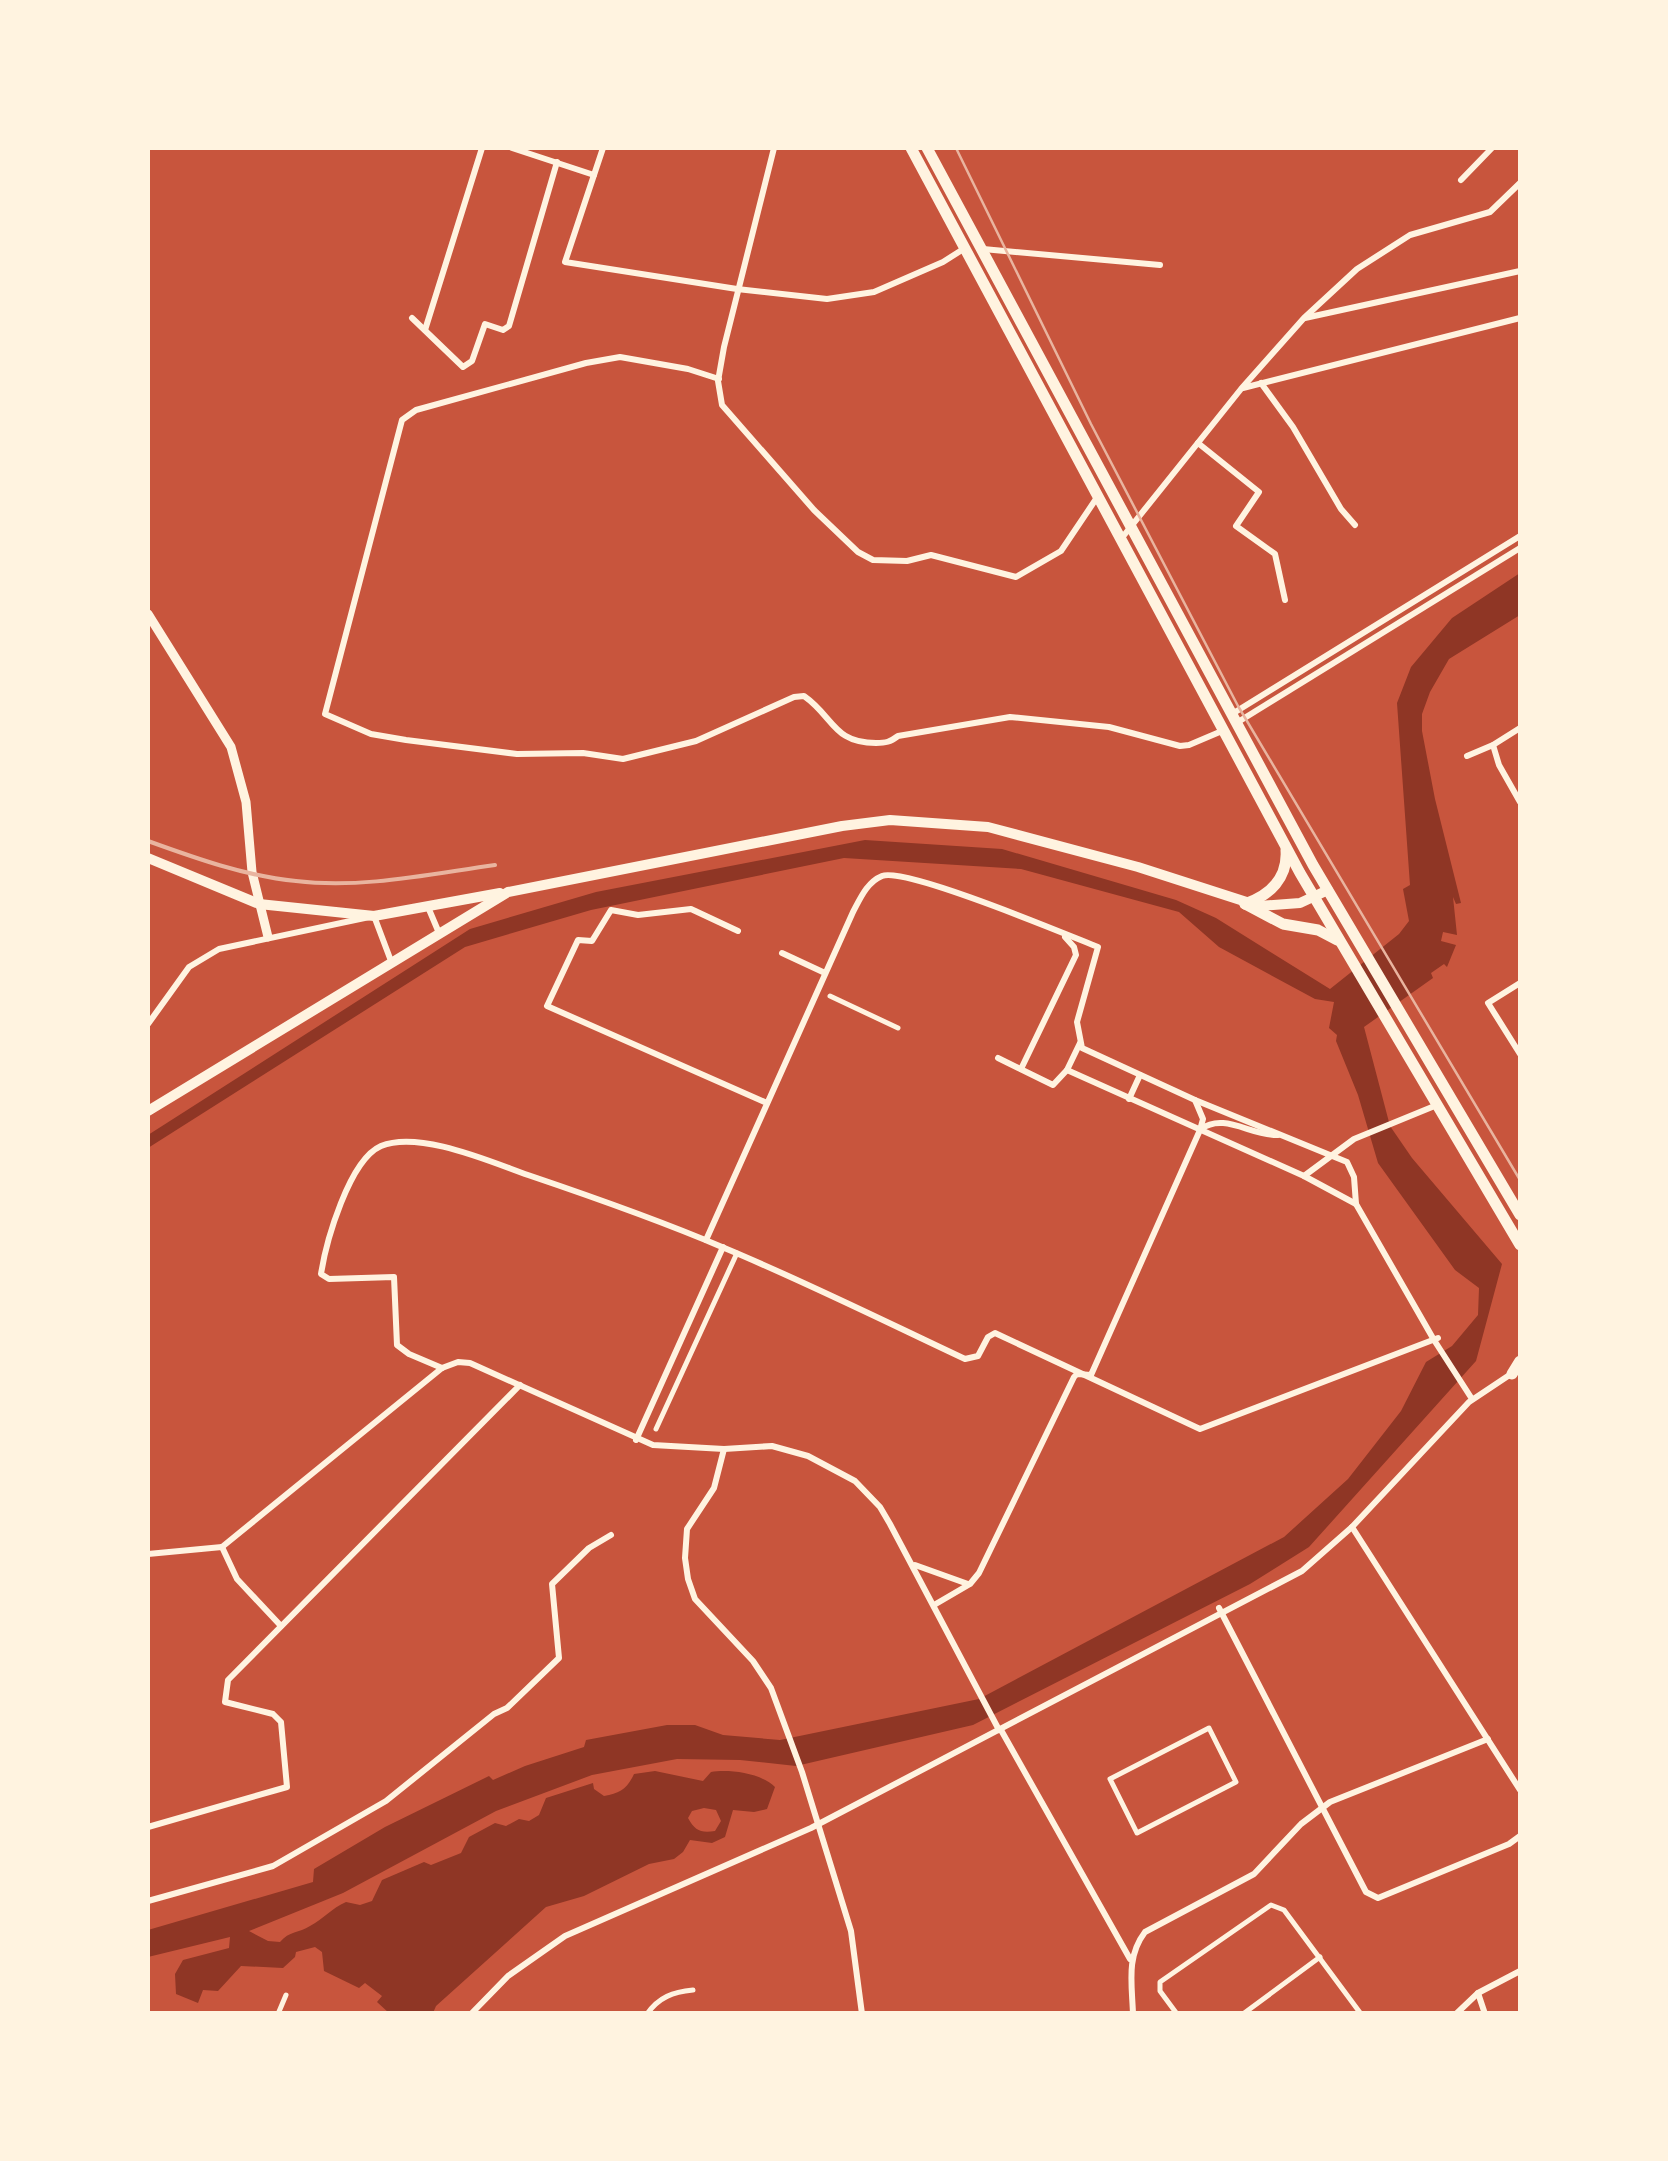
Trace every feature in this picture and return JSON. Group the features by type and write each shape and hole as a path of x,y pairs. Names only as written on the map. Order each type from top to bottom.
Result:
{"highway":[{"path":"911,148 1314,898 1520,1245"},
{"path":"927,148 1328,890 1520,1215"},
{"path":"1245,904 1267,893 1282,876 1286,846"},
{"path":"1245,904 1283,924 1326,932 1344,948"}],"main road":[{"path":"148,858 259,904 374,916 842,826 907,821 988,827 1029,837 1138,867 1245,904 1272,908 1300,904 1328,890"},
{"path":"148,1111 508,892"}],"street":[{"path":"424,330 482,148"},
{"path":"512,148 529,150 594,175"},
{"path":"603,148 565,262 827,299 874,292 943,262 964,248"},
{"path":"774,148 718,379 722,405 841,538 873,560 906,561 931,554 1016,577 1061,551 1098,496"},
{"path":"1461,180 1492,148"},
{"path":"412,318 462,367 472,361 485,324 503,330 509,326 557,162"},
{"path":"1121,539 1241,389 1304,318 1357,268 1410,235 1490,212 1520,183"},
{"path":"982,249 1160,265"},
{"path":"1304,318 1520,271"},
{"path":"1241,389 1520,318"},
{"path":"718,379 652,361 620,357 586,362 416,410 402,420 325,714 371,734 517,754 638,758 696,740 804,696 836,731 862,743 888,743 898,736 1010,717 1109,727 1180,746 1224,730"},
{"path":"1260,383 1355,525"},
{"path":"1198,443 1259,492 1236,526 1275,554 1285,600"},
{"path":"1234,718 1520,536"},
{"path":"1234,718 1520,548"},
{"path":"148,614 231,747 246,802 252,872 268,938"},
{"path":"1468,756 1493,746 1520,728"},
{"path":"1493,746 1520,802"},
{"path":"706,1240 825,973 869,885 884,875 898,875 1098,947 1077,1022 1082,1048 1346,1162 1354,1177 1356,1204 1472,1399"},
{"path":"427,906 439,933"},
{"path":"738,930 691,909 638,915 611,910 592,941 578,940 547,1006 766,1104"},
{"path":"148,1023 189,967 219,949 374,916 391,962"},
{"path":"1021,1069 1076,954 1067,938 1056,930"},
{"path":"782,954 825,973"},
{"path":"1520,983 1488,1002 1520,1054"},
{"path":"830,996 898,1028"},
{"path":"998,1058 1053,1085 1067,1070 1080,1043"},
{"path":"1067,1070 1304,1176 1356,1204"},
{"path":"1129,1098 1140,1074"},
{"path":"1090,1375 1200,1130 1203,1119 1195,1100"},
{"path":"1304,1176 1367,1134 1438,1105"},
{"path":"1200,1130 1212,1121 1221,1121 1263,1135 1280,1134"},
{"path":"442,1368 397,1345 394,1277 329,1278 322,1274 334,1224 356,1173 365,1157 380,1146 416,1142 478,1158 706,1240 964,1359 978,1356 995,1332 1200,1429 1436,1339"},
{"path":"636,1440 723,1247"},
{"path":"656,1429 736,1253"},
{"path":"148,1554 222,1547 442,1368 470,1363 636,1440 671,1448 772,1446 808,1456 855,1481 880,1507 1130,1960"},
{"path":"471,2014 508,1976 548,1945 819,1824 1302,1571 1352,1527 1472,1399 1518,1369"},
{"path":"934,1606 970,1584 978,1573 1074,1377 1090,1375"},
{"path":"148,1828 288,1787 281,1722 273,1714 225,1702 228,1680 520,1384"},
{"path":"724,1449 714,1488 687,1529 688,1578 695,1600 772,1688 851,1931 862,2014"},
{"path":"1352,1527 1520,1790"},
{"path":"148,1901 273,1866 386,1801 494,1714 508,1708 559,1658 552,1584 589,1548 612,1535"},
{"path":"222,1547 236,1579 281,1626"},
{"path":"910,1560 922,1570 970,1584"},
{"path":"1221,1611 1366,1892 1378,1898 1510,1844 1520,1836"},
{"path":"1208,1728 1236,1782 1137,1832 1110,1779 1208,1728"},
{"path":"1133,2014 1130,1960 1144,1932 1254,1874 1301,1824 1323,1808 1488,1739"},
{"path":"1177,2014 1160,1992 1160,1982 1266,1907 1277,1905 1361,2014"},
{"path":"1244,2014 1320,1958"},
{"path":"1456,2014 1478,1993 1520,1971"},
{"path":"647,2014 662,1998 693,1990"},
{"path":"1478,1993 1485,2014"},
{"path":"278,2014 286,1995"}],"shaded area":[{"path":"1520,573 1520,615 1449,659 1422,714 1435,799 1461,903 1456,904 1453,897 1457,935 1443,932 1441,941 1456,945 1447,967 1444,964 1431,973 1433,978 1364,1027 1390,1126 1412,1158 1502,1264 1476,1361 1309,1547 1250,1584 973,1725 796,1766 677,1759 592,1775 496,1811 343,1893 249,1931 268,1941 280,1942 346,1902 360,1905 372,1901 382,1880 424,1862 431,1865 461,1853 469,1837 495,1823 506,1826 519,1819 529,1821 539,1815 546,1798 593,1783 594,1789 604,1796 622,1790 634,1774 655,1771 703,1781 711,1772 727,1771 753,1775 775,1787 767,1809 733,1810 725,1837 712,1843 690,1840 674,1859 649,1864 584,1896 546,1907 436,2006 433,2013 389,2013 377,2002 382,1996 365,1983 359,1988 324,1971 322,1952 315,1947 296,1952 283,1968 241,1966 218,1991 203,1990 198,2003 176,1994 175,1974 183,1960 229,1948 230,1937 148,1957 148,1930 313,1882 314,1869 385,1827 489,1776 493,1780 584,1747 586,1740 667,1725 695,1725 723,1735 780,1740 979,1699 1284,1537 1348,1479 1401,1411 1426,1362 1452,1346 1478,1315 1479,1288 1455,1270 1378,1163 1337,1035 1329,1028 1334,1002 1315,999 1219,947 1179,912 1021,869 844,858 591,910 465,947 148,1148 148,1135 470,929 596,892 865,840 1002,849 1176,900 1216,918 1330,989 1399,934 1409,921 1403,889 1410,885 1397,703 1411,667 1452,618","holes":["716,1810 721,1821 715,1831 699,1830 688,1818 692,1811"]}],"tram line":[{"path":"956,148 1091,424 1238,706 1520,1180"}],"railway":[{"path":"148,841 239,871 321,883 396,879 495,865"}]}
